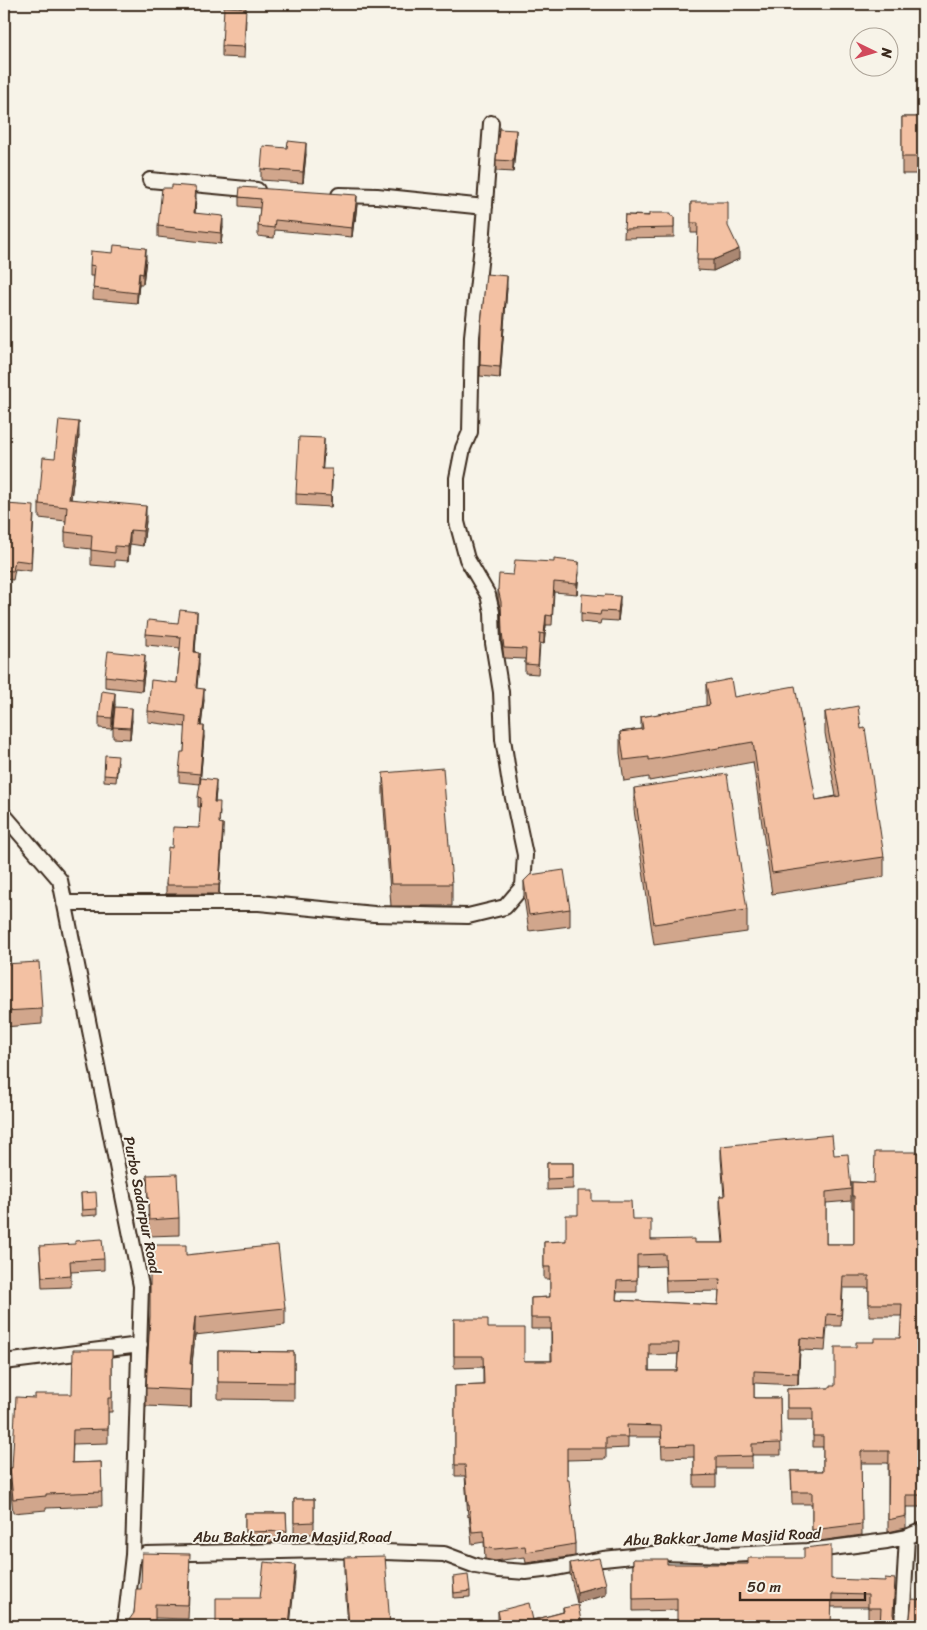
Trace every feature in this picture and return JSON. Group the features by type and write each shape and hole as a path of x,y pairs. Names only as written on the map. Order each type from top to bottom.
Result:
{"street":[{"path":"64,902 259,903 374,914 468,916 505,907 523,886 524,855 503,739 500,692 493,643 492,612 488,595 467,559 458,522 457,478 463,448 470,432 472,336 491,123"},
{"path":"150,180 275,191"},
{"path":"323,194 377,196 485,207"},
{"name":"Purbo Sadarpur Road","path":"4,815 60,880 142,1286 133,1555 125,1626"},
{"path":"4,1362 140,1345"},
{"name":"Abu Bakkar Jame Masjid Road","path":"133,1555 324,1550 444,1554 476,1566 526,1572 603,1559 652,1554 728,1556 808,1551 907,1537 923,1530"},
{"path":"902,1626 907,1537"}],"building":[{"path":"224,7 246,8 244,47 222,46"},
{"path":"902,117 923,117 923,157 902,157"},
{"path":"499,129 516,130 513,161 496,160"},
{"path":"288,141 306,143 303,172 261,169 263,146 287,148"},
{"path":"172,185 196,187 194,213 223,216 221,233 158,226 162,188 172,188"},
{"path":"240,187 357,195 352,228 275,220 274,228 258,226 261,199 239,197"},
{"path":"691,202 728,202 728,226 739,249 713,260 697,260 698,223 691,223"},
{"path":"649,213 671,213 671,216 674,216 674,228 624,229 625,215 649,216"},
{"path":"114,245 146,248 143,274 139,273 137,293 93,288 95,266 90,265 91,251 113,253"},
{"path":"486,274 507,276 500,367 480,365 481,325"},
{"path":"59,420 79,422 69,499 146,506 143,531 130,530 128,547 115,546 115,553 91,550 92,535 65,532 67,507 39,504 43,457 55,458"},
{"path":"299,437 324,438 322,469 332,469 331,496 296,494"},
{"path":"4,498 6,498 6,504 34,506 31,562 15,560 13,571 4,570"},
{"path":"554,559 579,562 577,584 554,582 552,616 546,615 544,634 540,633 538,665 525,664 526,649 504,648 501,602 498,589 499,574 513,575 515,560 554,562"},
{"path":"582,594 620,596 618,612 601,611 600,615 581,613"},
{"path":"180,610 197,612 194,652 199,653 196,688 204,689 200,726 204,726 200,774 179,772 181,752 184,752 186,716 148,711 151,680 177,683 181,637 146,634 148,620 178,623"},
{"path":"108,651 145,655 142,680 105,676"},
{"path":"731,679 734,697 795,686 816,800 840,796 825,712 858,706 861,729 865,728 884,857 772,873 753,742 649,760 649,757 624,760 620,732 643,729 641,717 710,705 706,684"},
{"path":"102,691 115,693 112,718 99,717"},
{"path":"115,707 132,708 130,728 113,727"},
{"path":"105,755 118,756 116,776 104,775"},
{"path":"443,768 452,884 391,884 383,773"},
{"path":"727,774 747,910 654,924 634,788"},
{"path":"201,778 216,780 214,802 220,802 219,823 223,824 219,885 166,885 168,847 172,848 173,827 199,828 201,798 198,797"},
{"path":"564,870 570,909 529,915 524,881 530,875"},
{"path":"39,962 42,1009 4,1011 4,964"},
{"path":"832,1135 834,1155 848,1154 851,1189 826,1192 826,1244 854,1244 854,1196 852,1196 852,1182 874,1183 875,1152 923,1152 923,1495 906,1495 906,1516 888,1520 889,1451 861,1451 862,1524 812,1530 812,1492 792,1492 791,1471 823,1471 823,1436 813,1436 813,1408 787,1408 787,1389 830,1388 830,1386 835,1386 835,1347 856,1347 856,1342 874,1342 874,1338 900,1338 902,1304 869,1304 869,1276 843,1276 841,1315 827,1314 825,1340 800,1338 798,1373 754,1371 754,1398 780,1398 781,1443 752,1444 752,1456 716,1457 716,1475 694,1476 694,1445 662,1446 661,1426 627,1425 628,1437 606,1437 606,1448 567,1448 567,1480 569,1480 575,1544 526,1552 525,1546 495,1549 485,1547 484,1531 472,1532 465,1465 455,1465 455,1386 484,1385 483,1356 454,1356 454,1319 488,1319 488,1328 524,1328 524,1361 552,1361 551,1318 531,1318 531,1298 550,1297 550,1267 544,1267 544,1242 566,1241 566,1215 578,1215 578,1191 592,1191 592,1201 631,1201 632,1219 651,1219 651,1240 694,1239 694,1243 724,1243 720,1196 725,1196 721,1146","holes":["665,1254 666,1280 720,1279 718,1305 616,1300 617,1281 637,1280 637,1255","649,1343 679,1343 677,1371 649,1371"]},
{"path":"547,1163 573,1163 573,1178 547,1179"},
{"path":"177,1174 179,1218 149,1220 147,1175"},
{"path":"96,1192 97,1209 82,1210 81,1193"},
{"path":"102,1239 104,1259 70,1261 71,1275 42,1277 40,1246 75,1244 75,1241"},
{"path":"154,1245 186,1245 186,1255 278,1245 285,1308 195,1317 190,1364 192,1364 191,1390 146,1388 150,1317 150,1272 154,1272"},
{"path":"73,1350 112,1350 112,1398 108,1398 108,1429 73,1430 72,1463 101,1462 102,1492 46,1494 46,1496 13,1499 10,1468 12,1468 16,1397 35,1398 35,1394 72,1394"},
{"path":"218,1351 294,1352 294,1383 218,1382"},
{"path":"294,1499 314,1499 314,1522 294,1523"},
{"path":"245,1513 286,1513 287,1531 245,1532"},
{"path":"831,1545 831,1579 885,1581 885,1578 895,1579 894,1618 901,1622 906,1621 910,1618 912,1599 923,1600 923,1626 880,1626 881,1608 868,1608 868,1595 832,1594 831,1626 677,1626 677,1598 633,1599 633,1559 667,1559 667,1564 748,1564 748,1558 804,1558 804,1548"},
{"path":"142,1553 190,1554 188,1605 155,1604 155,1626 129,1626 129,1620 134,1613 136,1589 141,1589"},
{"path":"385,1556 390,1626 349,1626 344,1557"},
{"path":"599,1558 606,1584 577,1592 570,1563"},
{"path":"264,1562 295,1565 289,1626 216,1626 216,1598 260,1598"},
{"path":"468,1575 470,1591 454,1593 453,1577"},
{"path":"529,1603 533,1620 564,1612 563,1608 578,1605 582,1626 501,1626 498,1611"}]}
